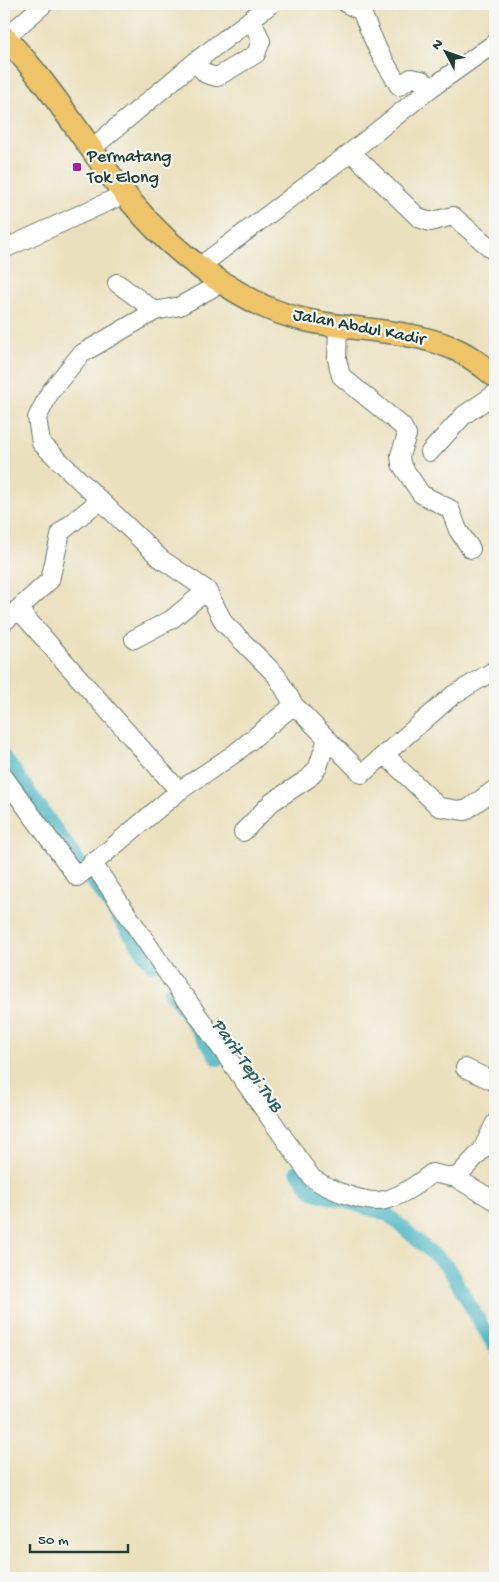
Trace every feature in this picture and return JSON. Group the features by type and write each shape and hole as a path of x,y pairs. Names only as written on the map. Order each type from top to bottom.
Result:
{"main road":[{"name":"Jalan Abdul Kadir","path":"5,37 60,104 125,194 166,240 199,267 264,306 306,322 431,341 462,352 495,376"}],"street":[{"path":"5,37 44,4"},
{"path":"91,149 195,62 271,4"},
{"path":"359,6 379,52 399,86 411,78 422,80 431,88"},
{"path":"195,62 206,74 218,77 256,54 261,41 252,20"},
{"path":"199,267 351,152 431,88 491,51"},
{"path":"351,152 420,218 430,222 454,216 495,252"},
{"path":"4,249 125,194"},
{"path":"222,282 180,306 155,311 81,354 50,392 37,418 41,443 160,559 207,590 224,623 276,675 294,705 362,774 453,695 495,670"},
{"path":"117,283 155,311"},
{"path":"338,327 337,359 341,376 402,426 407,435 400,454 402,464 421,494 450,509 458,530 472,549"},
{"path":"430,452 464,415 495,394"},
{"path":"4,622 50,580 61,532 99,501"},
{"path":"134,639 172,619 207,590"},
{"path":"18,609 179,791"},
{"path":"4,777 77,877 92,862 179,791 234,754 294,705"},
{"path":"243,832 272,802 309,778 318,767 327,739"},
{"path":"384,755 434,803 448,810 465,811 495,789"},
{"path":"92,862 184,997 312,1178 328,1188 375,1201 385,1200 415,1185 432,1173 456,1178 495,1201"},
{"path":"465,1068 495,1082"},
{"path":"456,1178 482,1150 495,1124"}],"waterway":[{"name":"Parit Tepi TNB","path":"4,756 152,965"},
{"name":"Parit Tepi TNB","path":"170,991 218,1059"},
{"name":"Parit Tepi TNB","path":"297,1171 312,1192 387,1214 448,1267 495,1348"}],"place":[{"name":"Permatang Tok Elong","path":"77,167"}]}
